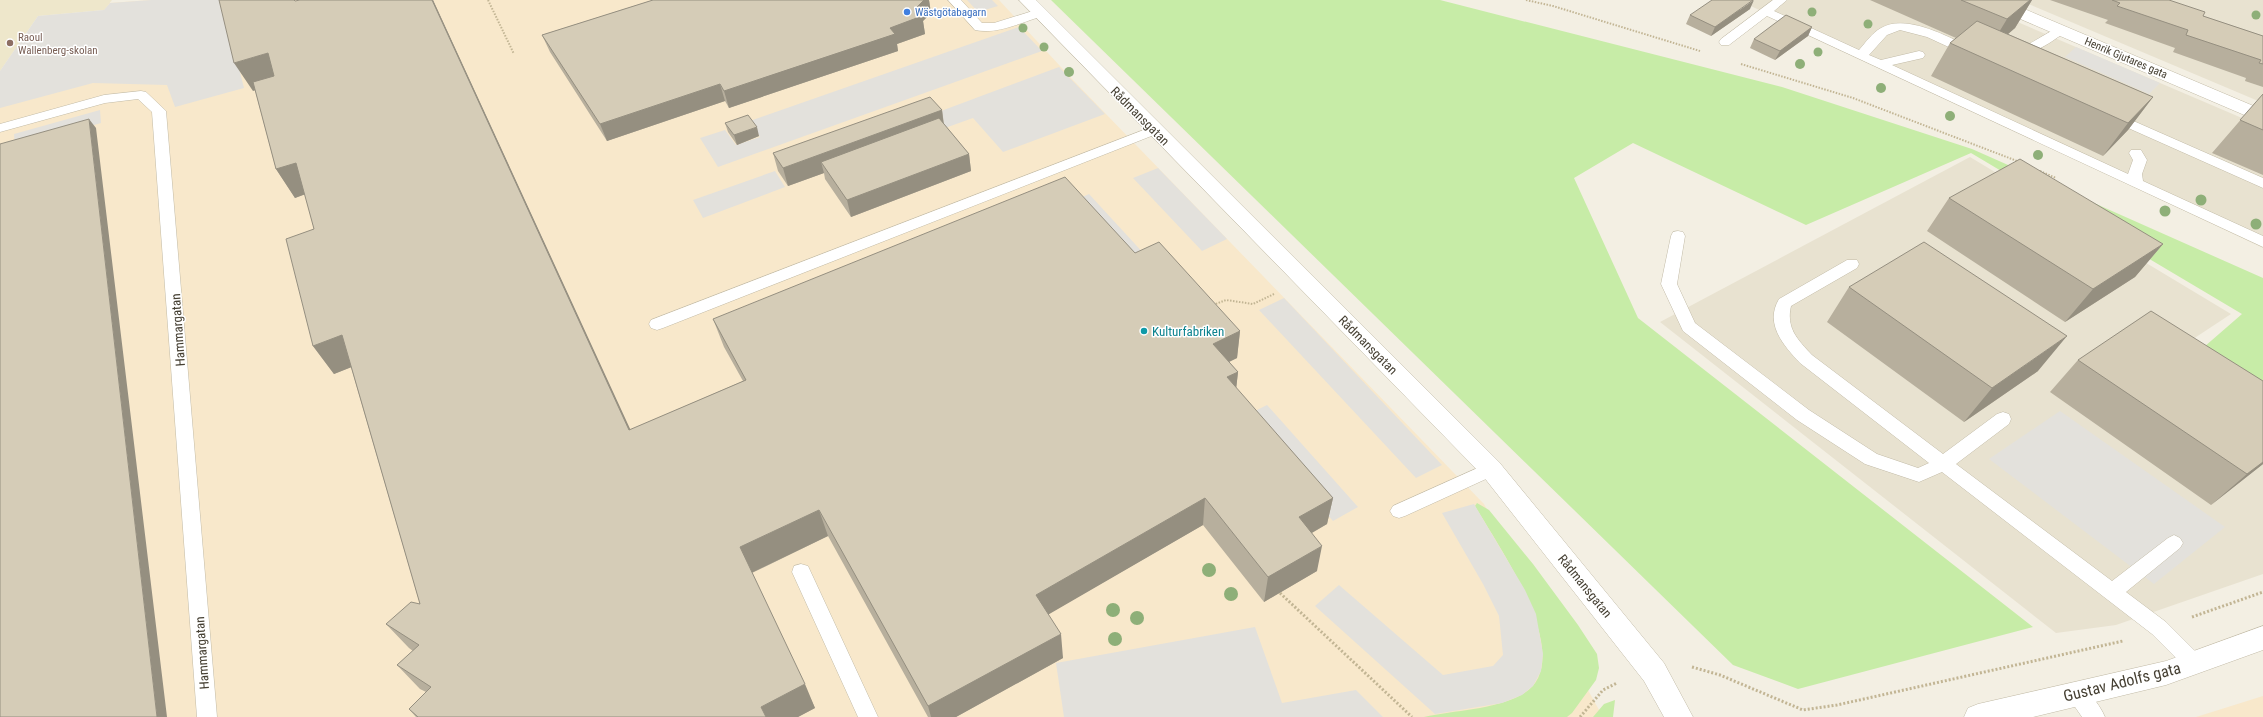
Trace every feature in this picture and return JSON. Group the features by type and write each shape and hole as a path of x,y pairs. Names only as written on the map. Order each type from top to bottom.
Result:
{"street":[{"name":"Henrik Gjutares gata","path":"1989,0 2263,117"},
{"name":"Rådmansgatan","path":"1033,6 1491,469 1654,672 1679,717"},
{"name":"Gustav Adolfs gata","path":"1978,717 2166,673 2263,638"}],"lane":[{"path":"954,0 979,27 995,27 1033,6"},
{"path":"1725,42 1781,0"},
{"path":"1767,12 2263,242"},
{"path":"1862,55 1881,34 1892,28 1910,28 1929,33 1980,56"},
{"path":"2009,48 2023,50 2034,47 2060,30"},
{"path":"1880,64 1919,54"},
{"name":"Hammargatan","path":"0,128 104,100 141,95 160,111 208,717"},
{"path":"2103,111 2263,183"},
{"path":"657,324 1154,130"},
{"path":"2136,153 2140,160 2135,174 2137,184"},
{"path":"1678,236 1668,284 1689,327 1803,415 1871,459 1920,475 1943,464 2003,419"},
{"path":"1852,264 1784,303 1780,318 1783,330 1790,342 1806,358 2159,628 2194,663"},
{"path":"1398,512 1491,469"},
{"path":"2112,592 2174,543"},
{"path":"801,572 868,717"},
{"path":"2076,694 2095,717"}],"path":[{"path":"488,0 514,54"},
{"path":"1526,0 1553,6 1703,52"},
{"path":"1741,64 1853,98 2023,164"},
{"path":"2038,170 2060,180"},
{"path":"1211,306 1226,300 1253,304 1277,293"},
{"path":"1690,666 1720,675 1803,710 1837,705 2125,640 2263,592"},
{"path":"1280,593 1412,717"},
{"path":"1580,717 1603,690 1617,683"}],"shaded area":[{"name":"Raoul Wallenberg-skolan","path":"0,0 112,0 104,10 38,16 0,71"},
{"path":"151,0 999,0 1073,80 1484,504 1603,717 0,717 0,71 104,10 109,3"},
{"path":"151,0 234,0 229,29 244,88 175,107 167,85 93,83 0,108 0,71 38,16 104,10 110,3"},
{"path":"967,0 992,0 998,6 978,12"},
{"path":"1738,0 1966,0 2263,127 2263,248"},
{"path":"2019,0 2263,0 2263,103"},
{"path":"1019,27 1042,51 718,167 700,138 725,130 736,145 760,137 750,121"},
{"path":"2076,47 2160,83 2149,94 2065,57"},
{"path":"1059,67 1105,114 1003,152 973,118 945,128 933,114"},
{"path":"100,110 101,123 15,148 14,134"},
{"path":"1970,157 2231,314 2187,343 2263,396 2263,574 2116,625 2056,633 1660,322"},
{"path":"1158,168 1227,239 1202,251 1133,178"},
{"path":"775,171 785,187 703,218 693,200"},
{"path":"1089,194 1158,269 1135,280 1067,204"},
{"path":"1284,298 1442,465 1416,478 1259,310"},
{"path":"1267,405 1358,507 1333,521 1243,417"},
{"path":"2060,411 2225,527 2154,584 1989,459"},
{"path":"1474,504 1525,590 1536,614 1543,654 1541,671 1533,686 1522,695 1502,703 1435,714 1315,606 1339,585 1443,675 1493,666 1503,655 1499,616 1483,584 1442,513"},
{"path":"1255,627 1282,703 1356,690 1383,717 1064,717 1056,663"},
{"path":"2263,696 2263,717 2196,717"}],"green space":[{"path":"1051,0 1440,0 1782,87 1972,149 2263,278 2263,387 2204,347 2242,314 1971,153 1806,225 1633,143 1574,178 1638,318 2033,627 1798,689 1733,665"},
{"path":"1477,503 1489,510 1533,564 1578,625 1597,654 1599,668 1596,680 1572,713 1567,717 1424,717 1486,707 1510,700 1521,695 1537,679 1542,657 1539,631 1529,602 1500,547 1475,506"},
{"path":"1615,700 1613,717 1593,717 1604,704"}],"building":[{"path":"219,0 432,0 629,430 746,380 713,319 1065,177 1135,253 1159,242 1240,331 1213,344 1238,372 1227,377 1333,498 1299,517 1322,546 1268,577 1205,498 1036,595 1061,634 928,706 819,510 740,547 805,684 761,707 766,717 418,717 409,709 431,687 397,665 419,645 386,624 411,602 420,604 342,335 313,346 286,239 314,229 296,163 276,169 253,82 274,76 268,53 234,63"},
{"path":"653,0 924,0 917,7 922,16 890,28 895,34 724,91 720,84 600,124 542,35"},
{"path":"1712,0 1753,0 1715,27 1690,15"},
{"path":"1961,0 2030,0 2007,19"},
{"path":"2112,0 2169,0 2205,12 2203,16 2263,36 2263,64 2259,63 2261,60 2186,35 2188,30 2117,6 2120,3"},
{"path":"1786,15 1812,27 1780,51 1754,39"},
{"path":"1977,21 2153,97 2128,123 1950,43"},
{"path":"2263,94 2263,130 2240,120"},
{"path":"930,97 942,110 783,168 773,153"},
{"path":"748,115 757,127 734,135 725,123"},
{"path":"939,118 969,154 847,200 821,162"},
{"path":"89,119 157,717 0,717 0,144"},
{"path":"2020,159 2163,244 2093,289 1949,198"},
{"path":"1924,242 2067,336 1992,388 1849,287"},
{"path":"2151,311 2263,381 2263,462 2247,474 2078,360"}],"place":[{"name":"Wästgötabagarn","path":"907,12"},
{"name":"Raoul Wallenberg-skolan","path":"10,43"},
{"name":"Kulturfabriken","path":"1144,331"}]}
